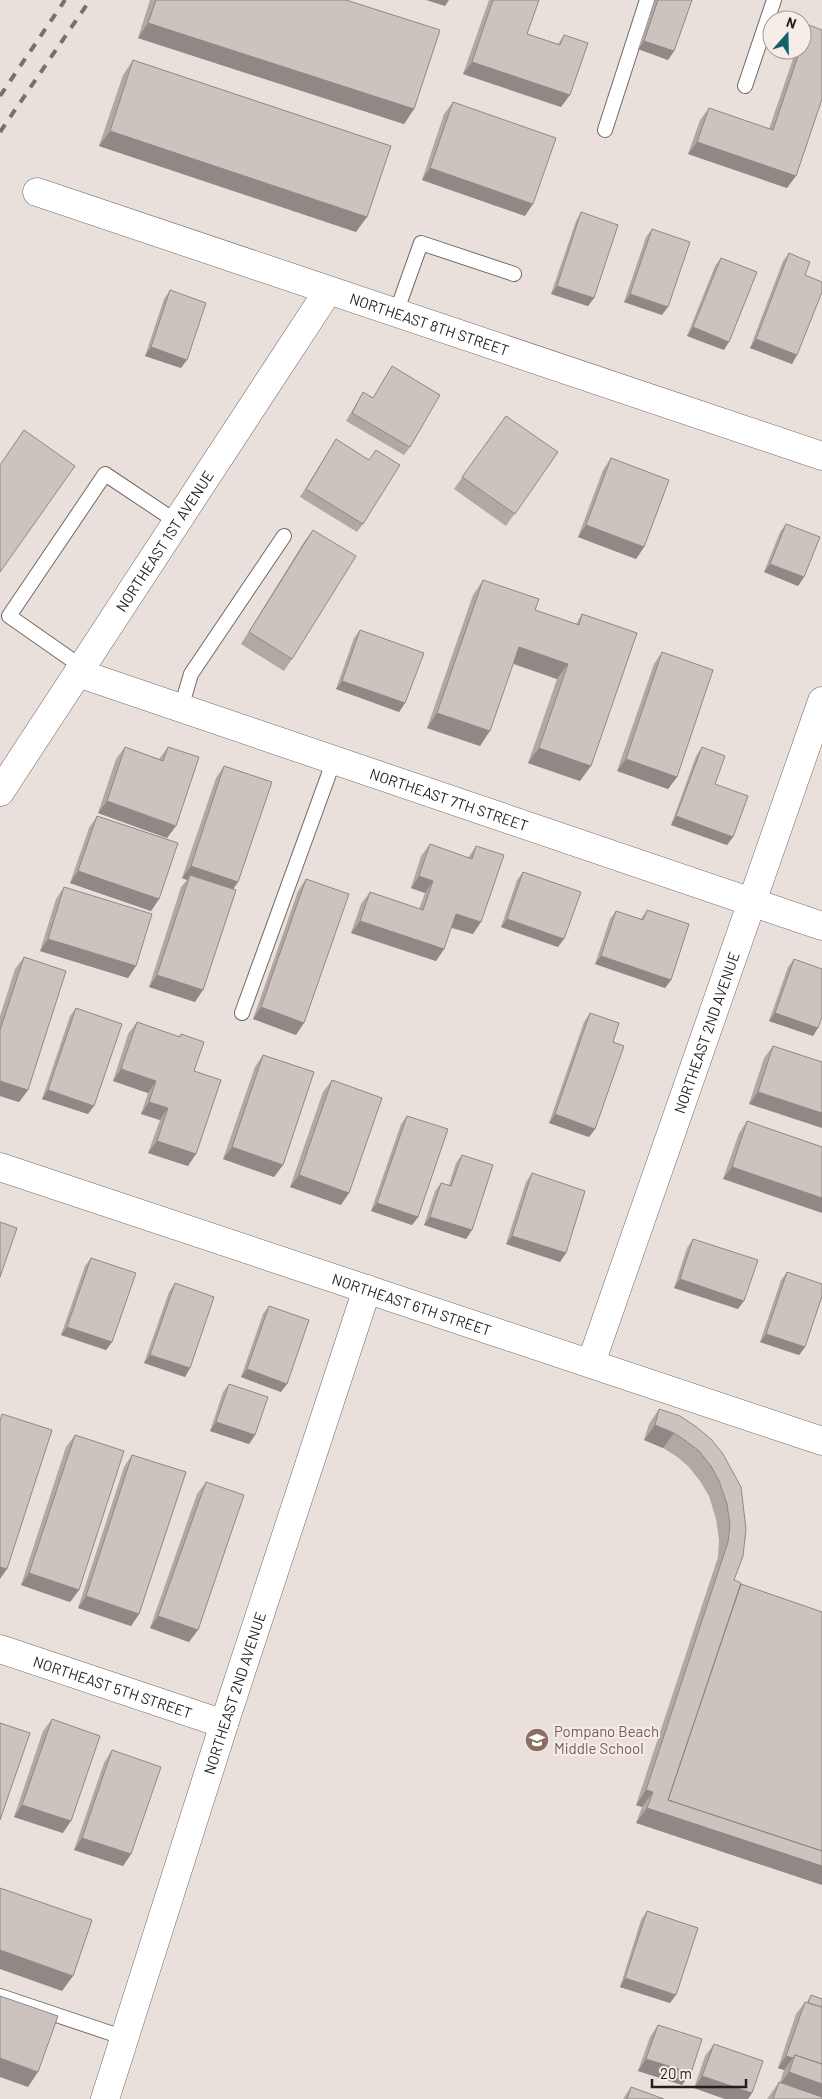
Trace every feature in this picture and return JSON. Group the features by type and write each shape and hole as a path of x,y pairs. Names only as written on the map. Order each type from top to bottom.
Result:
{"street":[{"name":"NORTHEAST 8TH STREET","path":"37,192 822,456"},
{"name":"NORTHEAST 1ST AVENUE","path":"0,792 328,291"},
{"name":"NORTHEAST 7TH STREET","path":"80,670 181,708 822,926"},
{"name":"NORTHEAST 2ND AVENUE","path":"591,1363 822,702"},
{"name":"NORTHEAST 6TH STREET","path":"0,1167 822,1441"},
{"name":"NORTHEAST 2ND AVENUE","path":"105,2099 224,1724 367,1289"},
{"name":"NORTHEAST 5TH STREET","path":"0,1649 224,1724"}],"lane":[{"path":"604,130 648,0"},
{"path":"745,86 774,0"},
{"path":"396,313 421,242 514,274"},
{"path":"80,670 9,616 105,474 177,522"},
{"path":"181,708 191,674 284,536"},
{"path":"242,1013 334,760"},
{"path":"0,1996 124,2038"}],"building":[{"path":"156,0 346,0 440,30 414,109 148,23"},
{"path":"493,0 539,0 527,34 560,45 564,35 588,43 570,95 472,62"},
{"path":"658,0 692,0 674,51 644,41"},
{"path":"812,26 822,30 822,99 796,176 697,142 709,108 773,130 797,60 812,60"},
{"path":"133,60 391,146 367,217 110,131"},
{"path":"453,102 556,138 533,204 430,168"},
{"path":"581,212 618,225 594,298 557,286"},
{"path":"652,229 690,242 668,307 630,294"},
{"path":"789,253 810,262 805,275 822,282 822,292 797,355 756,339"},
{"path":"721,258 757,272 729,342 693,327"},
{"path":"170,290 206,303 187,360 151,347"},
{"path":"392,366 440,395 410,447 352,413 363,392 373,398"},
{"path":"506,416 558,452 515,514 462,477"},
{"path":"24,430 75,466 0,572 0,465"},
{"path":"336,439 369,460 376,450 400,465 363,524 306,489"},
{"path":"611,458 669,480 644,547 586,525"},
{"path":"786,524 820,537 804,577 770,564"},
{"path":"313,530 356,556 292,659 249,632"},
{"path":"483,580 539,599 535,610 579,625 582,614 637,633 591,766 539,748 568,664 519,647 490,731 437,713"},
{"path":"360,630 424,653 405,703 342,681"},
{"path":"662,652 713,670 677,777 626,759"},
{"path":"125,747 163,761 168,747 199,757 176,826 107,801"},
{"path":"702,747 725,756 715,784 748,796 733,837 676,816"},
{"path":"224,766 272,782 238,882 191,866"},
{"path":"97,816 178,843 159,899 78,871"},
{"path":"430,844 472,859 476,846 504,855 481,922 456,914 444,949 360,921 370,892 423,910 433,881 419,876"},
{"path":"523,872 581,892 564,939 507,919"},
{"path":"190,875 236,890 203,990 157,975"},
{"path":"306,879 349,894 304,1023 261,1007"},
{"path":"64,887 152,914 136,966 48,939"},
{"path":"647,910 689,924 671,980 601,956 616,911 643,920"},
{"path":"24,957 66,971 28,1090 0,1081 0,1030"},
{"path":"794,959 822,969 822,1017 818,1028 775,1013"},
{"path":"76,1008 122,1024 94,1106 48,1090"},
{"path":"590,1013 619,1023 613,1042 624,1046 595,1129 555,1114"},
{"path":"137,1022 180,1037 181,1034 204,1042 194,1071 221,1080 196,1154 157,1141 168,1108 149,1102 156,1081 121,1069"},
{"path":"773,1046 822,1062 822,1113 758,1092"},
{"path":"263,1055 314,1072 283,1165 232,1147"},
{"path":"332,1080 382,1098 349,1193 299,1175"},
{"path":"407,1116 448,1129 418,1217 377,1203"},
{"path":"747,1121 822,1147 822,1198 732,1167"},
{"path":"462,1155 493,1165 472,1230 430,1217 441,1183 451,1186"},
{"path":"532,1173 585,1191 566,1253 512,1236"},
{"path":"0,1222 17,1228 0,1277"},
{"path":"693,1239 758,1260 744,1301 680,1279"},
{"path":"91,1258 136,1273 112,1342 67,1327"},
{"path":"787,1272 822,1284 822,1296 805,1347 766,1334"},
{"path":"175,1283 214,1297 190,1368 150,1355"},
{"path":"269,1306 309,1320 287,1384 247,1369"},
{"path":"229,1384 268,1397 255,1435 216,1422"},
{"path":"659,1409 680,1416 695,1426 711,1439 723,1454 741,1487 746,1529 743,1556 734,1580 741,1583 668,1800 822,1851 822,1866 647,1808 653,1792 646,1790 728,1542 730,1525 727,1504 719,1481 711,1466 699,1451 686,1441 674,1433 655,1425"},
{"path":"2,1414 52,1430 7,1569 0,1567 0,1421"},
{"path":"75,1435 124,1451 79,1590 29,1573"},
{"path":"132,1455 186,1472 139,1614 86,1596"},
{"path":"206,1482 244,1495 198,1630 158,1616"},
{"path":"741,1584 822,1612 822,1851 668,1800"},
{"path":"52,1719 100,1736 71,1821 22,1805"},
{"path":"0,1723 30,1733 0,1820"},
{"path":"112,1750 161,1767 131,1854 82,1838"},
{"path":"0,1888 92,1920 73,1976 0,1950"},
{"path":"647,1911 698,1928 676,1995 625,1978"},
{"path":"811,1995 822,1999 822,2007 808,2003"},
{"path":"0,1996 58,2016 38,2072 0,2058"},
{"path":"805,2002 822,2007 822,2064 795,2055 793,2058 786,2056"},
{"path":"658,2025 702,2039 691,2073 646,2059"},
{"path":"714,2044 763,2061 752,2093 702,2076"},
{"path":"795,2055 822,2064 822,2084 789,2072"},
{"path":"779,2082 822,2097 822,2099 773,2099"},
{"path":"631,2087 664,2099 627,2099"}],"railway":[{"path":"0,96 65,0"},
{"path":"0,132 90,0"}],"place":[{"name":"Pompano Beach Middle School","path":"537,1740"}]}
